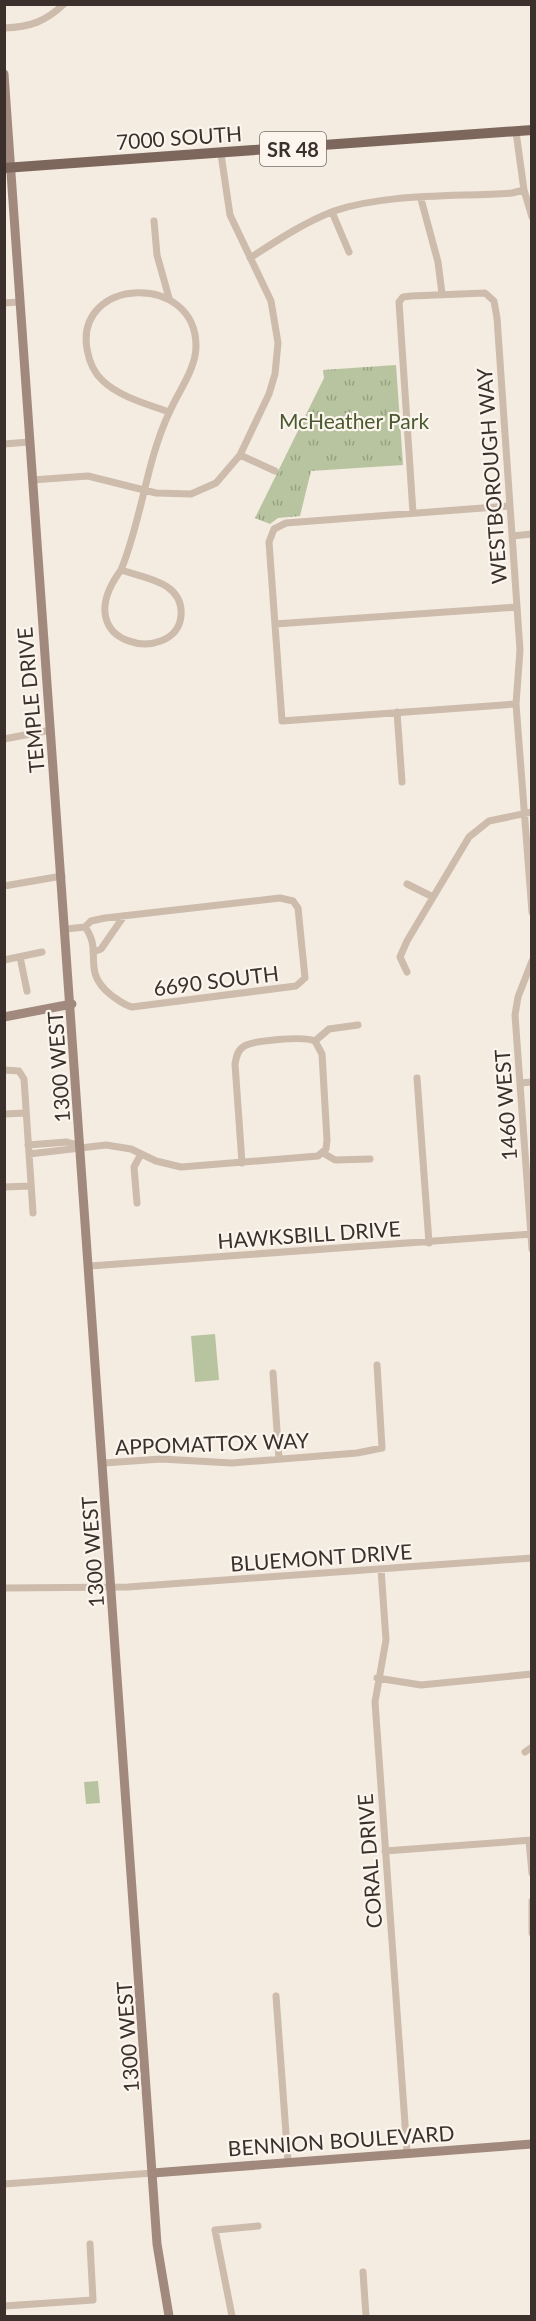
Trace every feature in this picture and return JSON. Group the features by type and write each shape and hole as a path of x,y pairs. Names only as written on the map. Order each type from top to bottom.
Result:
{"main road":[{"name":"7000 SOUTH","path":"6,170 531,130"}],"street":[{"path":"4,28 34,25 51,16 64,4"},
{"name":"TEMPLE DRIVE","path":"4,74 6,170 19,302 56,784"},
{"path":"516,132 524,190 531,217"},
{"path":"32,480 88,476 145,491 175,495 204,490 224,477 240,455 269,394 278,355 273,308 230,215 222,154"},
{"path":"250,258 332,212 369,203 512,193 524,190"},
{"path":"421,199 438,262 442,294"},
{"path":"332,212 349,252"},
{"path":"154,221 157,255 169,298"},
{"name":"WESTBOROUGH WAY","path":"413,513 399,309 403,297 478,291 489,295 496,305 520,661 516,704"},
{"path":"121,570 154,579 170,587 182,610 180,624 174,634 160,641 138,644 126,642 115,634 107,622 105,608 110,589 121,570 169,412 190,370 196,346 189,317 182,307 169,298 138,293 112,298 97,308 88,323 86,341 89,361 102,381 131,398 169,412"},
{"path":"4,303 19,302"},
{"path":"4,444 29,442"},
{"path":"240,455 275,471"},
{"path":"509,506 286,522 279,525 271,534 275,624 282,721 516,704 528,813 531,912"},
{"path":"512,536 531,534"},
{"path":"275,624 517,607"},
{"path":"397,712 402,782"},
{"path":"4,739 51,730"},
{"name":"1300 WEST","path":"56,784 160,2269 169,2316"},
{"path":"407,972 400,957 469,837 478,828 499,817 528,813"},
{"path":"4,886 62,876"},
{"path":"407,884 433,897"},
{"name":"6690 SOUTH","path":"66,929 85,927 91,921 124,916 280,898 293,902 298,908 305,978 296,986 280,989 132,1007 98,984 94,976 90,935 85,927"},
{"path":"93,952 101,949 108,941 124,916"},
{"path":"4,960 42,952"},
{"path":"20,957 27,991"},
{"name":"1460 WEST","path":"531,961 515,1007 531,1249"},
{"path":"4,1017 72,1004"},
{"path":"315,1041 329,1029 358,1026"},
{"path":"242,1163 235,1064 238,1052 246,1045 266,1042 304,1038 315,1041 322,1054 327,1140 323,1153"},
{"path":"4,1070 16,1070 23,1076 33,1213"},
{"path":"417,1078 429,1242"},
{"path":"520,1083 531,1082"},
{"path":"4,1114 26,1113"},
{"path":"28,1145 67,1142 81,1146 120,1146 168,1165 181,1167 307,1158 323,1153 336,1160 369,1159"},
{"path":"29,1154 68,1151 81,1146"},
{"path":"137,1203 134,1167 141,1154"},
{"path":"4,1187 30,1186"},
{"name":"HAWKSBILL DRIVE","path":"90,1266 531,1234"},
{"name":"APPOMATTOX WAY","path":"104,1462 161,1459 221,1463 357,1453 382,1448 377,1365"},
{"path":"273,1373 279,1459"},
{"name":"BLUEMONT DRIVE","path":"4,1588 113,1586 531,1558"},
{"name":"CORAL DRIVE","path":"381,1569 386,1640 377,1678 375,1702 407,2152"},
{"path":"377,1678 421,1685 531,1674"},
{"path":"385,1851 530,1841 531,1874"},
{"path":"531,1901 531,1933"},
{"path":"276,1996 288,2161"},
{"name":"BENNION BOULEVARD","path":"153,2173 531,2144"},
{"path":"4,2184 153,2173"},
{"path":"232,2316 215,2230 258,2226"},
{"path":"4,2306 93,2300 90,2244"},
{"path":"363,2272 366,2316"}],"green space":[{"name":"McHeather Park","path":"396,365 403,465 311,471 300,516 278,518 270,524 255,518 324,378 323,370"},
{"path":"215,1334 219,1380 195,1382 191,1336"},
{"path":"98,1781 100,1803 86,1804 84,1782"}]}
